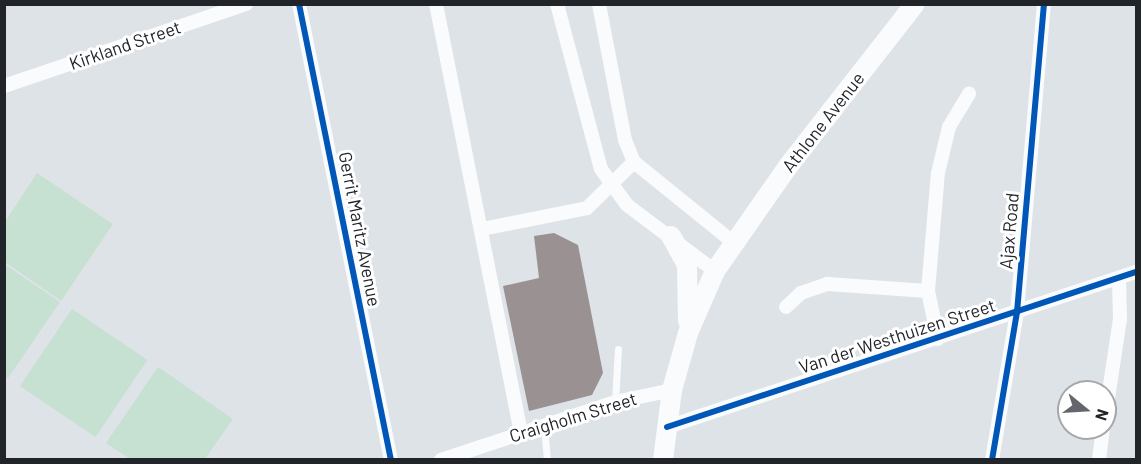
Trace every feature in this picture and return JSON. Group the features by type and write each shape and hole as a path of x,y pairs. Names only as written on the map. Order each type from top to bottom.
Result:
{"main road":[{"name":"Athlone Avenue","path":"688,333 716,271 734,243 915,4"},
{"path":"663,459 672,390 688,333 687,265 670,236"}],"street":[{"name":"Kirkland Street","path":"4,86 246,4"},
{"name":"Gerrit Maritz Avenue","path":"299,4 391,459"},
{"path":"436,4 521,432"},
{"path":"557,4 592,147 611,184 627,205 716,271"},
{"path":"599,4 625,140 634,162 734,243"},
{"name":"Ajax Road","path":"992,459 1017,312 1044,4"},
{"path":"938,339 927,291 942,145 969,94"},
{"path":"482,229 587,208 634,162"},
{"name":"Van der Westhuizen Street","path":"667,427 1137,272"},
{"path":"1111,380 1120,319 1119,278"},
{"path":"786,307 801,293 827,284 927,291"},
{"name":"Craigholm Street","path":"441,459 615,402 672,390"},
{"path":"1099,459 1102,440"}],"lane":[{"path":"615,402 618,349"},
{"path":"544,425 547,459"}],"green space":[{"path":"37,173 113,224 61,301 5,262 5,222"},
{"path":"4,264 60,302 8,378 4,375"},
{"path":"72,309 147,360 95,437 20,386"},
{"path":"158,367 233,419 205,459 130,459 106,443"}],"building":[{"path":"554,233 578,245 603,373 592,395 529,411 503,286 539,278 534,236"}],"cycle path":[{"path":"299,4 391,460"},
{"path":"992,460 1017,312 1044,4"},
{"path":"667,427 1136,272"}]}
